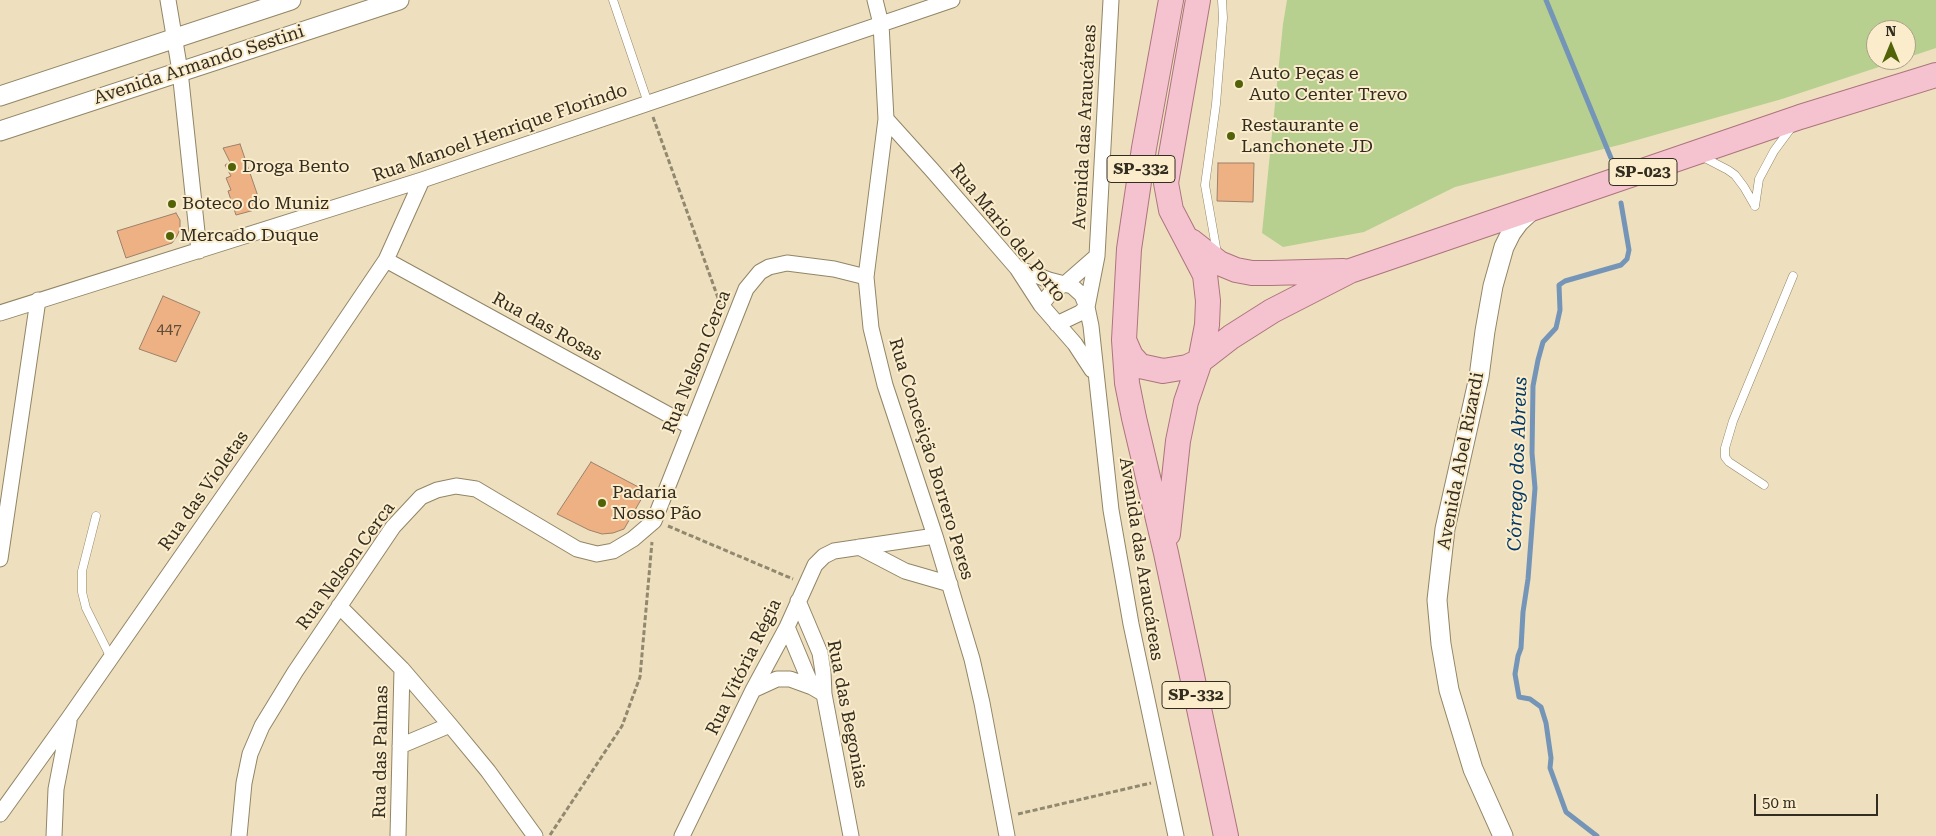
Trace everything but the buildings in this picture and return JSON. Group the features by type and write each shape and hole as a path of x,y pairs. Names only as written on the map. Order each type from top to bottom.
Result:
{"main road":[{"name":"SP-332","path":"1170,0 1144,148 1130,248 1124,340 1129,392 1166,553 1226,836"},
{"name":"SP-332","path":"1166,553 1178,441 1186,402 1200,361 1208,300 1205,275 1171,210 1166,183 1198,0"},
{"name":"SP-023","path":"1200,361 1231,337 1272,311 1350,271 1697,154 1800,117 1936,74"},
{"name":"SP-023","path":"1186,237 1219,263 1236,270 1252,273 1350,271"},
{"path":"1178,441 1197,401 1222,360 1240,340 1272,311"},
{"path":"1124,340 1131,356 1140,366 1152,370 1175,370 1200,361"}],"street":[{"path":"168,0 180,71 199,251"},
{"name":"Avenida Armando Sestini","path":"0,96 290,0"},
{"name":"Avenida Armando Sestini","path":"0,131 399,0"},
{"name":"Rua Conceição Borrero Peres","path":"875,0 881,24 886,119 866,277 871,328 885,385 936,536 982,703 1007,836"},
{"name":"Rua Manoel Henrique Florindo","path":"0,313 422,180 952,0"},
{"name":"Avenida das Araucáreas","path":"1112,0 1097,256 1086,307 1091,326 1111,510 1130,624 1176,836"},
{"name":"Rua Mario del Porto","path":"886,119 1017,268 1041,305 1081,351 1095,375"},
{"name":"Rua das Violetas","path":"0,814 111,658 386,260 422,180"},
{"name":"Avenida Abel Rizardi","path":"1503,836 1473,769 1449,690 1441,644 1437,600 1445,529 1479,377 1485,331 1494,286 1504,247 1511,233 1519,222 1533,209"},
{"path":"1041,305 1053,290 1065,284 1097,256"},
{"name":"Rua das Rosas","path":"386,260 692,427"},
{"name":"Rua Nelson Cerca","path":"240,836 246,773 250,754 262,726 339,606 393,527 421,497 437,490 456,486 476,489 577,549 597,554 613,550 633,539 654,521 746,289 760,272 769,267 787,263 834,269 866,277"},
{"path":"1017,268 1078,290 1086,307 1080,313 1057,324"},
{"path":"0,559 6,483 38,300"},
{"name":"Rua Vitória Régia","path":"684,834 753,690 787,627 815,564 824,556 834,551 936,536"},
{"path":"860,547 905,571 950,584"},
{"name":"Rua das Begonias","path":"798,601 820,653 823,672 818,690"},
{"path":"339,606 402,669 450,725 488,771 535,836"},
{"name":"Rua das Begonias","path":"787,627 818,690 851,836"},
{"name":"Rua das Palmas","path":"398,836 402,669"},
{"path":"753,690 777,679 790,679 818,690"},
{"path":"54,836 56,789 69,718"},
{"path":"400,746 450,725"}],"lane":[{"path":"613,0 648,103"},
{"path":"1219,263 1204,184 1216,104 1223,18 1222,0"},
{"path":"1697,154 1718,164 1735,176 1755,206 1759,179 1774,151 1800,117"},
{"path":"1764,485 1729,462 1725,457 1725,448 1736,414 1793,276"},
{"path":"96,516 82,570 82,592 86,608 111,658"}],"path":[{"path":"648,103 730,331"},
{"path":"550,836 622,726 640,677 654,521 805,584"},
{"path":"1003,818 1163,780"}],"green space":[{"path":"1287,0 1936,0 1936,48 1916,55 1916,20 1866,20 1866,70 1870,70 1782,99 1623,144 1455,187 1364,232 1283,247 1262,233"}],"waterway":[{"name":"Córrego dos Abreus","path":"1546,0 1611,158"},
{"name":"Córrego dos Abreus","path":"1597,836 1566,812 1550,768 1551,758 1546,723 1541,707 1530,699 1519,697 1515,674 1521,648 1535,488 1532,453 1533,386 1538,360 1543,342 1556,328 1560,310 1559,285 1565,281 1621,265 1627,259 1629,250 1621,203"}],"place":[{"name":"Auto Peças e Auto Center Trevo","path":"1239,84"},
{"name":"Restaurante e Lanchonete JD","path":"1231,136"},
{"name":"Droga Bento","path":"232,167"},
{"name":"Boteco do Muniz","path":"172,204"},
{"name":"Mercado Duque","path":"170,236"},
{"name":"Padaria Nosso Pão","path":"602,503"}]}
